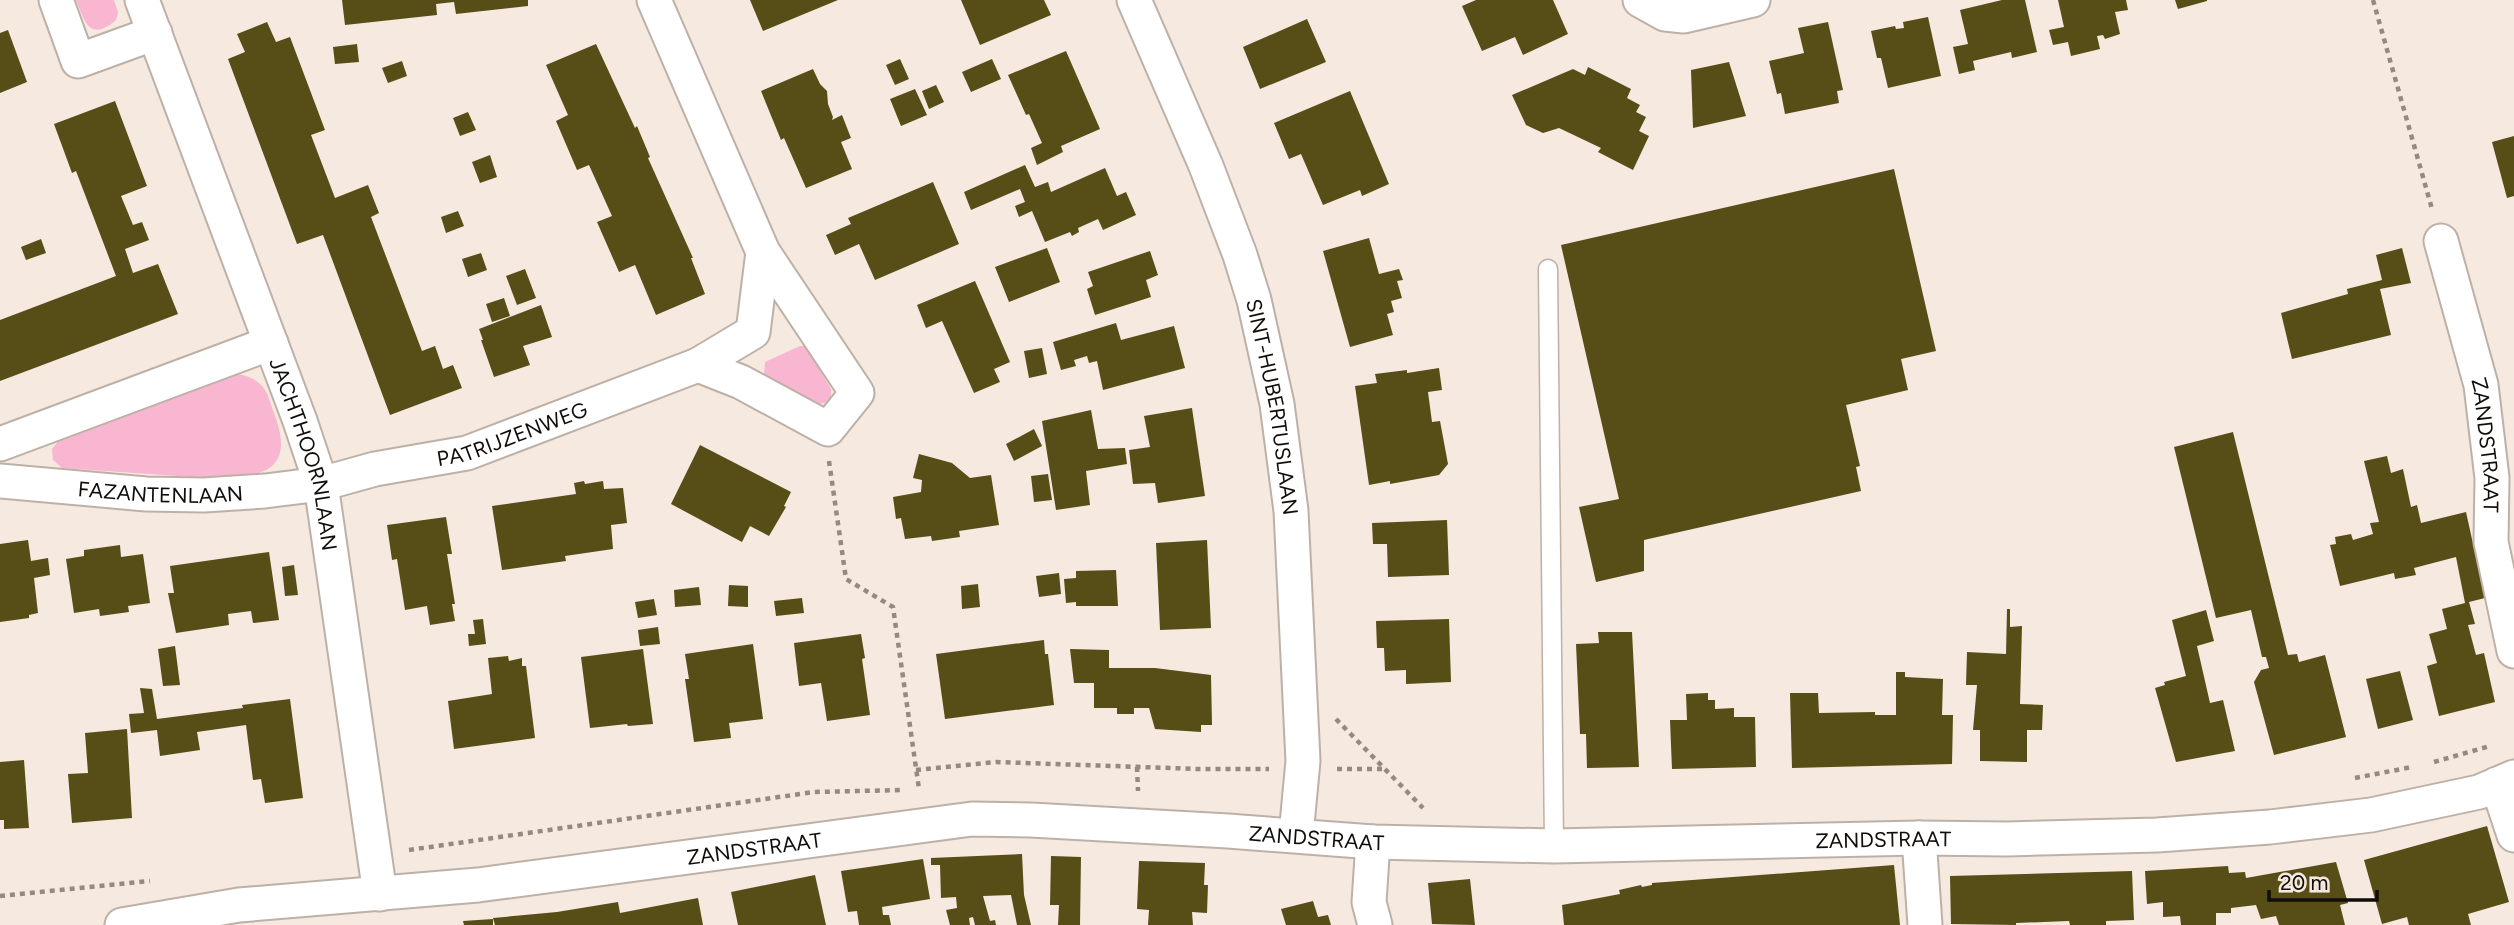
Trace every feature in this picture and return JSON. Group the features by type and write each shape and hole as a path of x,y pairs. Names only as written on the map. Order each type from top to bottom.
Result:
{"street":[{"path":"56,0 78,61 155,33"},
{"name":"JACHTHOORNLAAN","path":"142,0 321,484 380,894"},
{"path":"654,0 763,252 857,393 828,429 741,382 698,365"},
{"name":"SINT-HUBERTUSLAAN","path":"1134,0 1206,166 1240,255 1254,300 1271,378 1291,511 1303,769 1296,835"},
{"path":"1640,0 1665,14 1684,16 1753,0"},
{"name":"ZANDSTRAAT","path":"2441,241 2480,385 2492,478 2491,542 2514,651"},
{"name":"PATRIJZENWEG","path":"321,484 375,469 467,453 698,365 753,332 763,252"},
{"path":"0,444 271,343"},
{"name":"FAZANTENLAAN","path":"0,481 170,495 265,491 321,484"},
{"path":"2505,781 2514,835"},
{"name":"ZANDSTRAAT","path":"122,925 239,905 492,883 972,819 1296,835 1373,842 1554,846 1919,838 2007,839 2157,835 2270,827 2371,815 2479,792 2505,781"},
{"path":"1919,838 1925,925"},
{"path":"1373,842 1369,902 1374,925"}],"lane":[{"path":"1548,269 1554,846"}],"path":[{"path":"2373,0 2441,241"},
{"path":"828,429 846,579 893,607 919,789"},
{"path":"1330,713 1428,814"},
{"path":"916,770 996,762 1138,767 1385,769"},
{"path":"1138,767 1138,795"}],"shaded area":[{"path":"76,0 114,0 118,12 116,20 100,29 90,27"},
{"path":"800,346 807,348 831,389 831,397 825,403 817,404 764,374 765,362"},
{"path":"235,374 251,378 263,387 277,422 281,449 274,464 266,470 233,477 198,477 62,468 53,460 52,449 61,438"}],"building":[{"path":"342,0 528,0 528,6 456,14 454,2 436,4 437,15 345,25"},
{"path":"750,0 838,0 763,31"},
{"path":"961,0 1044,0 1051,15 980,45"},
{"path":"1476,0 1553,0 1568,34 1523,55 1515,37 1482,51 1462,6"},
{"path":"2002,0 2025,0 2037,52 2012,58 2011,52 1973,61 1975,70 1959,74 1953,47 1968,44 1960,10"},
{"path":"2058,0 2126,0 2128,10 2115,12 2120,34 2105,39 2103,35 2097,36 2100,49 2071,56 2068,42 2053,45 2049,30 2064,27"},
{"path":"2175,0 2207,0 2207,1 2178,9"},
{"path":"1928,17 1941,76 1888,88 1871,31 1895,26 1896,29 1904,28 1903,22"},
{"path":"1307,19 1326,62 1260,89 1243,47"},
{"path":"267,22 276,42 290,37 325,130 311,135 335,198 368,185 379,213 371,217 422,351 435,346 443,369 453,365 462,388 390,415 323,235 297,244 228,59 245,52 237,34"},
{"path":"1828,22 1843,90 1837,91 1839,103 1785,114 1781,93 1777,94 1769,61 1804,53 1798,28"},
{"path":"8,30 27,82 0,93 0,33"},
{"path":"357,44 359,62 335,64 333,47"},
{"path":"596,44 635,128 637,126 650,157 648,158 693,258 705,294 656,315 635,265 619,272 597,222 612,216 589,165 577,170 556,121 568,115 546,65"},
{"path":"1066,51 1100,129 1061,146 1063,152 1037,165 1031,148 1042,143 1008,75"},
{"path":"900,59 909,79 895,85 886,65"},
{"path":"992,59 1001,79 971,92 962,72"},
{"path":"402,61 407,76 388,83 382,68"},
{"path":"1729,62 1746,116 1693,128 1691,70"},
{"path":"1588,67 1631,89 1627,98 1640,105 1636,112 1646,117 1639,131 1649,136 1633,170 1598,152 1601,148 1559,128 1543,133 1526,125 1512,95 1573,69 1585,75"},
{"path":"813,69 820,84 827,91 832,120 842,115 851,138 841,142 852,169 806,188 784,138 781,140 761,91"},
{"path":"936,85 944,102 929,109 922,91"},
{"path":"915,89 927,115 901,126 890,99"},
{"path":"1350,91 1389,184 1362,196 1360,190 1323,205 1301,154 1289,159 1274,123"},
{"path":"115,101 147,186 121,196 133,225 142,222 149,240 125,249 133,273 158,264 178,314 0,381 0,320 116,276 76,171 72,173 54,124"},
{"path":"468,112 476,130 460,136 453,118"},
{"path":"2514,136 2514,196 2507,198 2492,142"},
{"path":"490,155 497,177 480,183 472,162"},
{"path":"1025,165 1035,187 1048,182 1051,192 1105,168 1117,196 1126,192 1136,215 1103,230 1098,219 1078,228 1079,232 1072,236 1070,232 1045,242 1032,211 1019,217 1015,206 1025,202 1020,189 971,210 964,192"},
{"path":"1894,169 1936,351 1901,359 1908,390 1846,405 1860,466 1856,467 1861,491 1644,540 1644,571 1596,582 1579,507 1619,499 1561,245"},
{"path":"933,182 959,244 875,280 859,244 835,255 826,235 851,224 848,218"},
{"path":"458,211 464,226 446,233 441,217"},
{"path":"1369,238 1379,274 1399,269 1403,280 1397,281 1402,298 1391,301 1394,312 1387,314 1393,335 1350,347 1323,251"},
{"path":"41,239 46,253 26,260 21,247"},
{"path":"1047,248 1060,282 1009,302 995,267"},
{"path":"2402,248 2411,283 2380,289 2391,335 2292,359 2281,313 2348,294 2347,289 2382,280 2376,255"},
{"path":"1150,251 1158,275 1146,280 1151,297 1095,315 1087,289 1093,286 1088,272"},
{"path":"481,253 487,270 468,277 462,259"},
{"path":"525,269 536,298 517,305 506,276"},
{"path":"975,281 1010,362 994,369 1000,382 974,393 942,321 926,328 917,305"},
{"path":"504,298 510,316 492,322 486,304"},
{"path":"541,305 552,337 523,346 530,365 494,377 479,329"},
{"path":"1116,323 1121,340 1174,326 1185,368 1103,390 1097,361 1089,363 1087,356 1074,360 1076,366 1061,370 1053,342"},
{"path":"1042,348 1047,374 1029,378 1024,351"},
{"path":"1439,368 1442,390 1428,392 1432,422 1440,421 1448,464 1439,475 1369,485 1355,386 1377,383 1375,374"},
{"path":"1192,408 1205,496 1158,503 1155,483 1133,484 1129,450 1150,447 1144,416"},
{"path":"1091,410 1098,449 1125,448 1127,464 1086,471 1090,505 1056,510 1042,421"},
{"path":"1034,429 1042,446 1014,461 1006,444"},
{"path":"2233,432 2288,655 2297,654 2299,662 2325,655 2346,737 2274,755 2254,682 2261,670 2269,668 2266,657 2262,657 2251,610 2216,618 2174,447"},
{"path":"700,445 791,492 784,506 786,507 769,536 750,526 742,542 671,504"},
{"path":"919,454 952,463 970,478 991,475 999,525 959,531 960,537 932,541 931,536 905,539 901,518 896,519 893,497 921,492 922,480 913,478"},
{"path":"2387,456 2391,473 2403,469 2411,507 2417,505 2421,523 2466,512 2485,598 2469,602 2475,624 2468,625 2476,655 2484,653 2495,702 2439,716 2427,666 2437,663 2429,634 2447,629 2442,609 2465,603 2456,557 2414,568 2416,575 2395,579 2394,573 2340,586 2330,545 2336,544 2335,537 2351,534 2353,540 2373,534 2370,523 2379,522 2364,461"},
{"path":"1048,474 1052,500 1034,502 1031,476"},
{"path":"584,481 585,484 603,481 604,489 623,488 627,523 611,525 613,549 565,556 566,561 502,570 492,506 576,494 574,483"},
{"path":"446,517 452,554 447,554 455,621 430,625 427,606 405,610 397,559 392,560 387,525"},
{"path":"1447,520 1449,575 1388,577 1387,544 1373,544 1372,523"},
{"path":"28,540 31,561 48,558 50,575 34,578 38,613 29,615 29,618 0,622 0,544"},
{"path":"1207,540 1211,628 1160,630 1156,543"},
{"path":"120,545 121,557 143,554 150,603 128,606 129,612 100,616 99,609 74,613 66,559 84,556 84,550"},
{"path":"269,552 279,620 253,623 251,611 228,614 229,625 176,633 168,593 174,593 170,566"},
{"path":"294,565 298,595 285,596 282,567"},
{"path":"1116,570 1118,606 1076,606 1076,602 1066,603 1064,579 1076,578 1076,571"},
{"path":"1059,573 1061,594 1039,597 1036,576"},
{"path":"978,584 980,607 962,609 961,586"},
{"path":"729,585 748,586 748,607 728,606"},
{"path":"699,587 701,605 675,607 674,590"},
{"path":"802,598 804,613 776,616 774,601"},
{"path":"654,599 657,615 638,618 635,602"},
{"path":"2007,609 2010,609 2010,627 2022,626 2020,704 2043,705 2042,730 2027,730 2027,762 1980,761 1980,730 1973,730 1977,685 1966,685 1967,652 2006,654"},
{"path":"2206,610 2214,641 2197,646 2210,703 2223,700 2235,751 2176,762 2155,688 2165,685 2164,682 2186,676 2172,620"},
{"path":"483,619 486,644 469,646 468,634 475,634 473,620"},
{"path":"1449,619 1451,682 1406,684 1406,670 1385,671 1384,648 1377,648 1376,621"},
{"path":"658,627 660,644 640,646 638,630"},
{"path":"1598,632 1632,632 1639,767 1587,768 1586,734 1580,734 1576,644 1599,643"},
{"path":"861,634 870,715 827,721 821,683 799,686 794,643"},
{"path":"1044,640 1054,705 945,719 936,654"},
{"path":"753,644 763,719 729,723 731,738 694,742 685,679 689,679 685,654"},
{"path":"175,646 180,685 163,686 158,649"},
{"path":"643,649 653,724 590,728 581,657"},
{"path":"1070,649 1109,650 1109,668 1155,668 1211,675 1212,725 1201,725 1201,732 1155,729 1149,708 1134,708 1134,714 1117,714 1117,708 1094,708 1094,683 1074,683"},
{"path":"508,656 509,661 522,658 522,666 526,666 535,738 454,749 448,701 492,694 488,658"},
{"path":"2400,671 2413,720 2378,729 2366,679"},
{"path":"1896,672 1905,672 1905,677 1943,679 1942,715 1953,715 1952,764 1792,768 1790,693 1818,693 1819,713 1875,712 1875,715 1896,715"},
{"path":"140,688 152,689 157,719 290,699 303,798 265,803 261,779 253,780 246,725 197,732 200,750 160,756 157,730 131,733 129,714 144,713"},
{"path":"1708,693 1708,700 1715,700 1715,709 1734,708 1734,717 1755,717 1756,767 1672,769 1670,720 1687,720 1686,694"},
{"path":"127,729 132,818 72,823 68,774 88,773 85,733"},
{"path":"24,760 29,828 4,829 4,820 0,820 0,762"},
{"path":"2487,826 2509,902 2468,914 2471,925 2409,925 2407,917 2382,924 2364,860"},
{"path":"1022,854 1024,895 1031,925 1017,925 1011,895 983,896 990,921 995,920 996,925 975,925 973,917 969,918 970,925 950,925 946,910 957,908 956,897 941,898 940,865 931,865 931,858"},
{"path":"1051,856 1081,857 1080,925 1058,925 1059,905 1050,905"},
{"path":"923,859 930,899 882,907 883,915 889,915 891,925 859,925 857,911 848,912 841,871"},
{"path":"1139,861 1205,863 1204,885 1208,885 1207,913 1192,912 1193,925 1148,925 1149,910 1137,909"},
{"path":"2336,862 2348,903 2340,905 2345,925 2279,925 2276,916 2261,919 2256,905 2231,908 2231,913 2216,913 2216,925 2181,925 2180,916 2163,917 2163,902 2147,904 2145,871 2228,866 2229,873 2245,872 2246,878"},
{"path":"1894,865 1900,925 1564,925 1562,905 1620,894 1619,890 1652,883"},
{"path":"2132,871 2134,920 2106,921 2106,925 2070,925 2069,921 2016,925 1951,924 1950,876"},
{"path":"815,875 826,925 738,925 731,892"},
{"path":"1470,879 1475,925 1432,924 1428,883"},
{"path":"698,898 703,925 495,925 493,918 557,912 618,902 620,913"},
{"path":"1313,901 1318,917 1328,915 1331,925 1286,925 1281,909"},
{"path":"493,919 493,925 464,925 463,921"}]}
